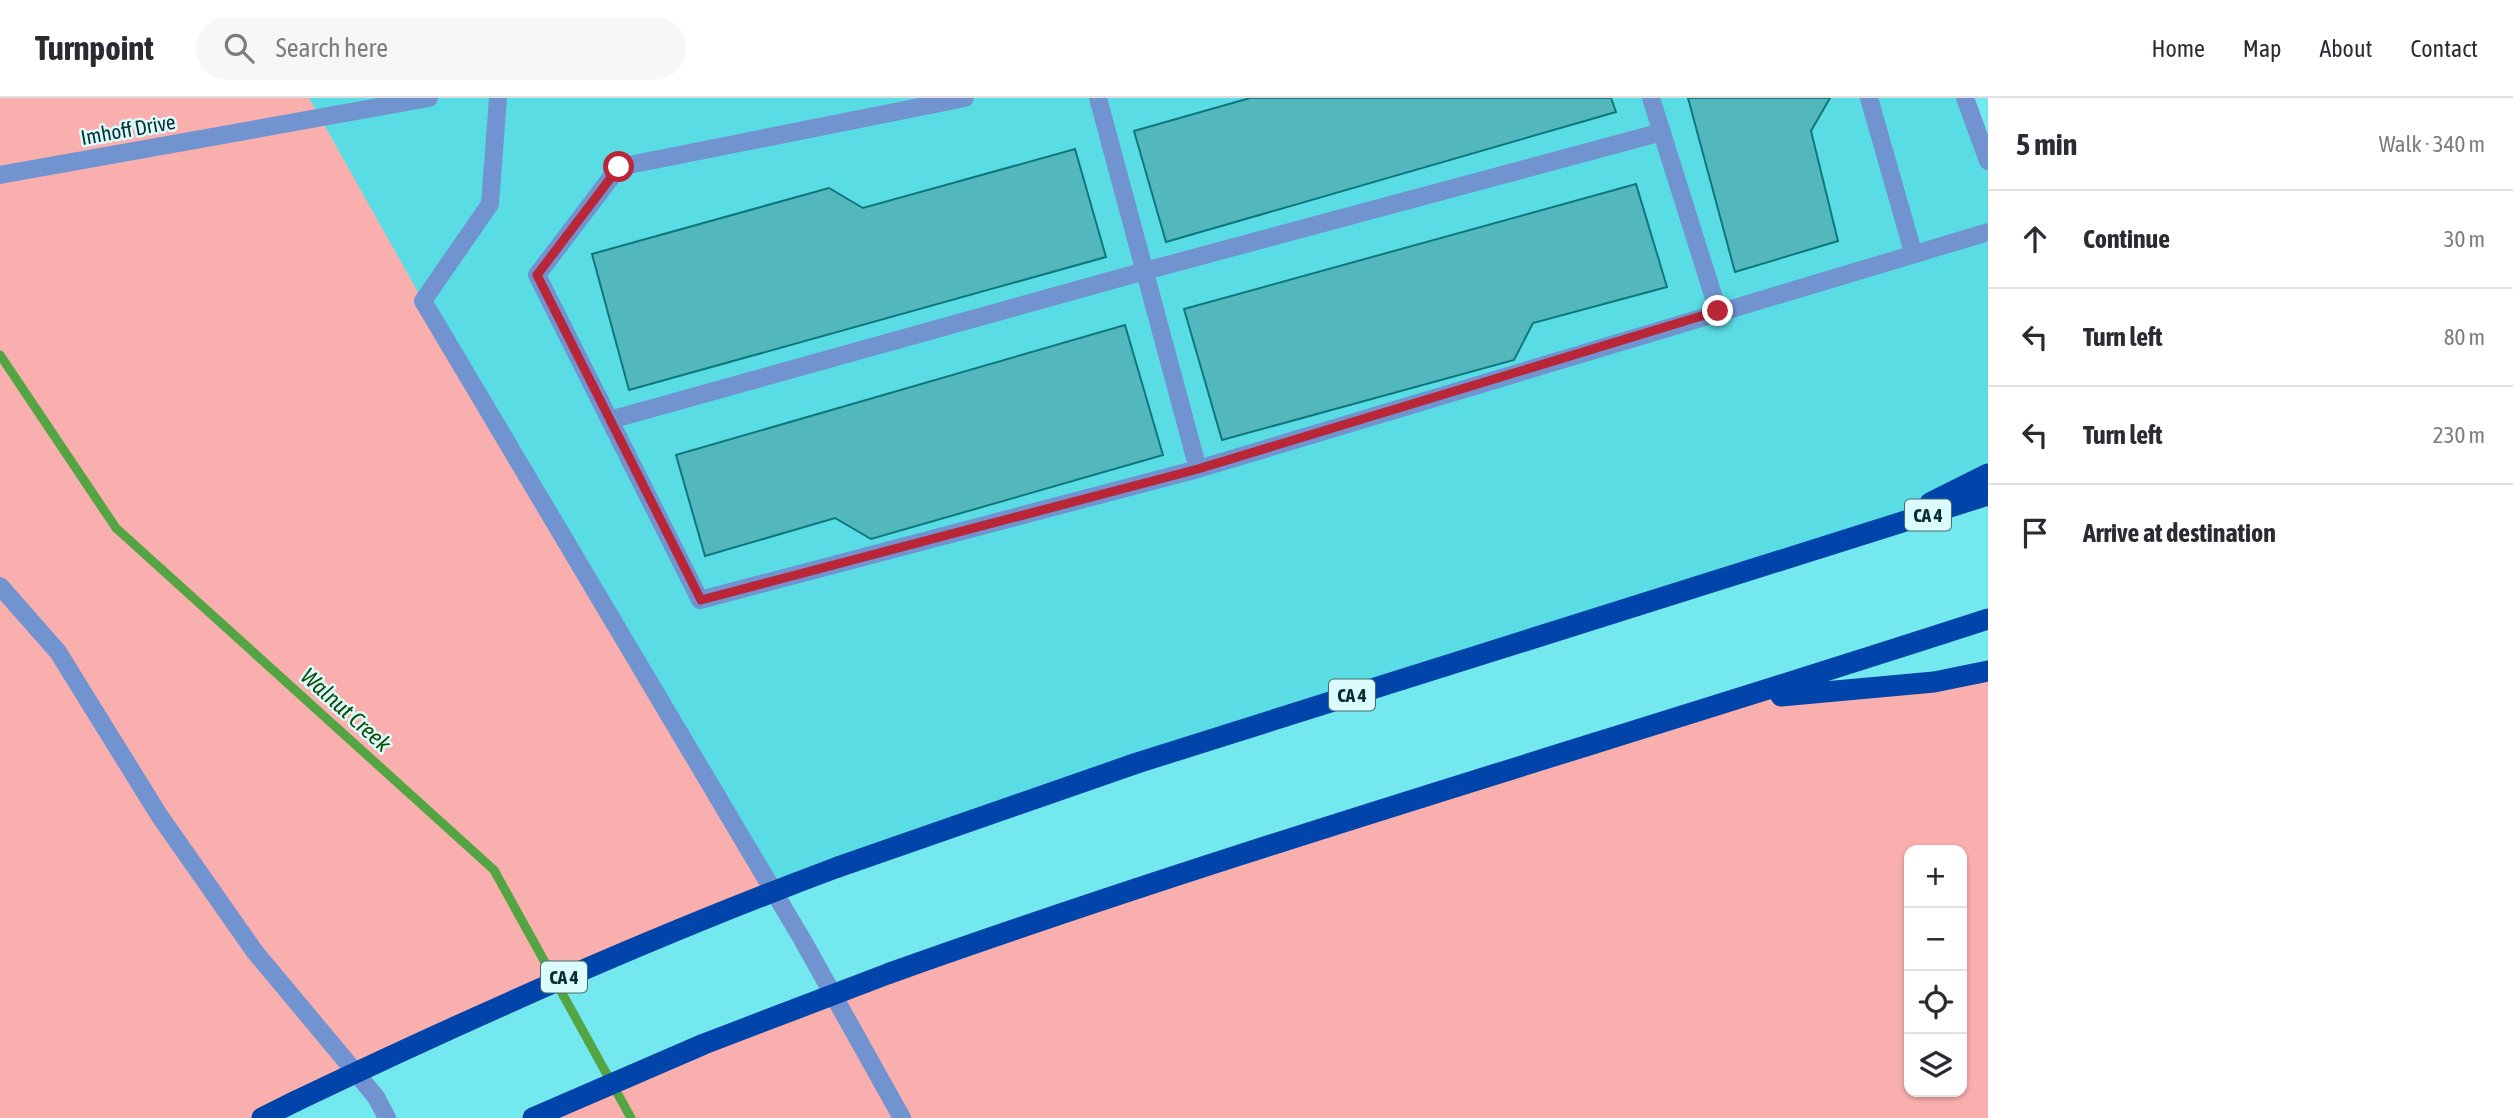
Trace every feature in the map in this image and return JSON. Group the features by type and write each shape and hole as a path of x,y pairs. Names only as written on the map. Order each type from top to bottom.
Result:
{"highway":[{"path":"1869,534 1988,474"},
{"name":"CA 4","path":"262,1118 643,943 838,867 1137,763 1988,495"},
{"path":"533,1118 704,1044 890,973 1174,874 1741,699 1988,619"},
{"path":"1741,699 1934,682 1988,671"}],"street":[{"name":"Imhoff Drive","path":"0,175 429,98"},
{"path":"498,98 490,204 422,301 802,939 902,1118"},
{"path":"965,98 619,167 537,275 701,600 1198,469 1913,252 1988,232"},
{"path":"1098,98 1198,469"},
{"path":"1651,98 1718,311"},
{"path":"1869,98 1913,252"},
{"path":"1965,98 1988,161"},
{"path":"610,420 1145,271 1662,132"},
{"path":"0,586 58,652 159,815 255,952 376,1097 387,1118"}],"shaded area":[{"path":"0,98 309,98 423,301 773,892 262,1118 0,1118"},
{"path":"309,98 1965,98 1988,161 1988,495 773,892 423,301"},
{"path":"1988,671 1988,1118 533,1118 792,1010 1741,699"}],"building":[{"path":"1250,98 1611,98 1616,112 1166,242 1134,131"},
{"path":"1688,98 1830,98 1811,131 1838,241 1735,272"},
{"path":"1075,149 1106,257 629,390 592,254 829,188 863,208"},
{"path":"1636,184 1667,287 1533,323 1514,360 1222,440 1184,309"},
{"path":"1125,325 1163,455 871,539 835,518 705,556 676,455"}],"waterway":[{"name":"Walnut Creek","path":"0,355 116,528 494,870 631,1118"}],"route":[{"path":"619,167 537,275 701,600 1198,469 1718,311"}]}
